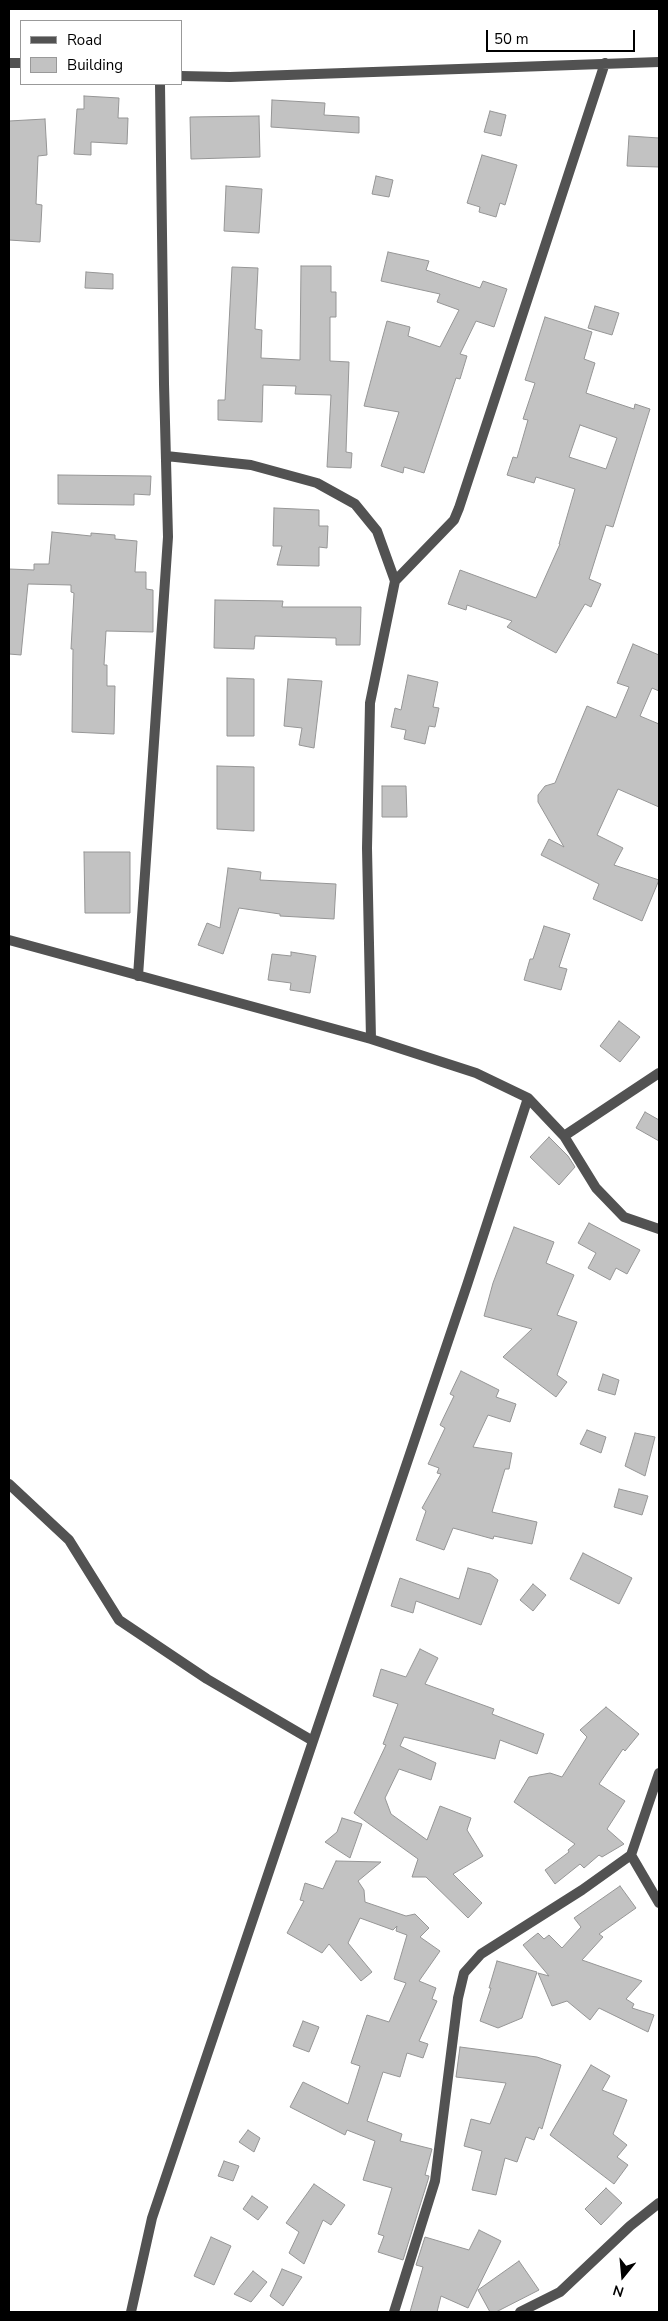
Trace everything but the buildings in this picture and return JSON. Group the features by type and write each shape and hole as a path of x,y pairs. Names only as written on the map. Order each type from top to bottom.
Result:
{"street":[{"path":"182,76 230,77 659,62"},
{"path":"395,581 447,527 459,508 604,63"},
{"path":"138,976 168,538 160,85"},
{"path":"166,456 251,465 317,483 355,504 377,531 395,581 370,703 367,848 371,1039"},
{"path":"9,940 371,1039 476,1073 528,1098 564,1136 596,1188 624,1217 659,1229"},
{"path":"564,1136 659,1073"},
{"path":"131,2312 152,2218 461,1304 528,1098"},
{"path":"9,1484 69,1540 119,1620 207,1679 313,1741"},
{"path":"394,2312 435,2181 458,1998 464,1972 480,1954 582,1890 631,1855 659,1773"},
{"path":"631,1855 659,1903"},
{"path":"520,2312 560,2292 630,2226 659,2204"}]}
